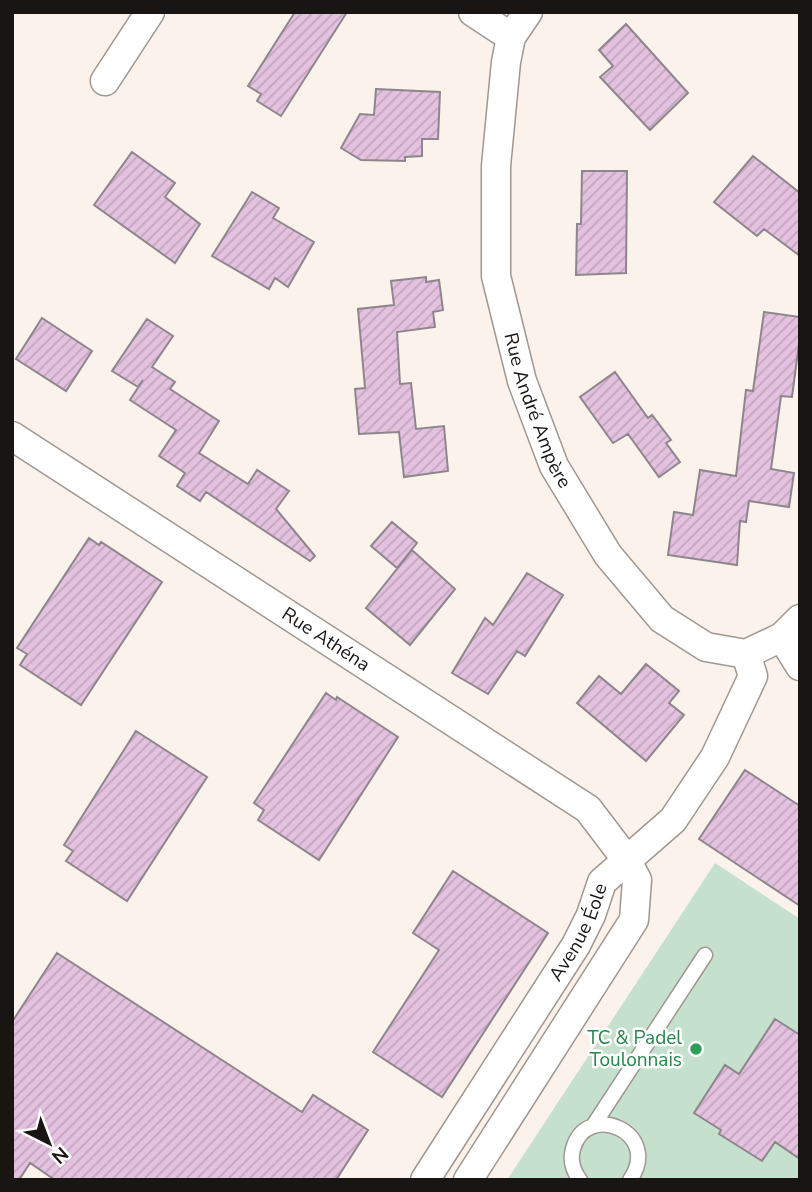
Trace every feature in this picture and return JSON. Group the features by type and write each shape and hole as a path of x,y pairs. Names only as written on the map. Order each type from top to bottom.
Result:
{"street":[{"path":"105,80 150,12"},
{"path":"473,12 512,37"},
{"name":"Rue André Ampère","path":"528,12 512,37 506,62 496,166 496,276 522,381 554,466 608,555 662,619 706,647 746,654"},
{"name":"Rue Athéna","path":"12,436 588,809 626,859"},
{"path":"626,859 673,820 715,757 753,676 746,654 791,628 800,666"},
{"name":"Avenue Éole","path":"425,1180 576,945 603,882 626,859 637,880 634,920 468,1180"}],"lane":[{"path":"573,1176 572,1152 576,1141 583,1132 593,1126 705,955"},
{"path":"593,1126 616,1126 634,1140 638,1161 630,1180"}],"green space":[{"name":"TC & Padel Toulonnais","path":"715,863 800,919 800,1180 507,1180"}],"building":[{"path":"295,12 347,12 281,116 257,101 261,94 248,86"},
{"path":"626,24 688,93 650,130 600,77 613,66 599,50"},
{"path":"376,89 440,92 438,139 422,139 422,156 405,157 405,161 361,160 341,148 360,114 374,115"},
{"path":"132,152 175,183 165,197 200,224 175,263 94,205"},
{"path":"753,156 800,193 800,256 764,229 757,236 714,202"},
{"path":"582,171 627,171 626,273 576,275"},
{"path":"252,192 279,208 273,218 314,242 288,287 275,278 269,289 212,256"},
{"path":"426,277 426,282 439,280 443,310 433,312 435,327 397,332 400,384 411,383 416,429 444,426 448,471 404,477 399,432 359,434 355,389 365,388 358,309 394,305 391,281"},
{"path":"764,312 800,317 792,397 781,396 771,469 794,473 789,507 749,501 746,522 740,521 737,565 668,555 674,512 693,515 700,470 736,476 746,390 753,391"},
{"path":"42,318 92,351 66,391 16,359"},
{"path":"147,319 173,336 152,367 175,382 170,389 219,421 199,453 248,484 257,470 289,491 276,509 315,556 310,561 206,492 200,501 177,486 185,473 159,456 176,430 130,400 143,380 138,387 112,371"},
{"path":"615,372 648,418 652,415 671,440 666,443 680,462 659,477 628,434 613,443 580,397"},
{"path":"392,522 417,543 397,568 371,546"},
{"path":"89,538 99,545 101,542 162,582 81,705 20,665 27,654 17,648"},
{"path":"412,550 455,589 410,645 366,608"},
{"path":"527,573 563,595 525,656 517,651 488,694 452,673 485,618 493,625"},
{"path":"646,664 679,691 669,703 684,715 646,761 577,703 599,676 621,694"},
{"path":"326,693 336,700 337,697 398,737 319,860 258,820 264,810 254,803"},
{"path":"136,731 207,777 127,901 66,861 73,851 64,845"},
{"path":"745,770 800,806 800,906 699,839"},
{"path":"453,871 548,933 442,1097 373,1052 439,950 413,933"},
{"path":"57,953 302,1112 313,1095 368,1130 336,1180 55,1180 30,1163 19,1180 12,1180 12,1022"},
{"path":"775,1019 800,1035 800,1159 775,1142 762,1161 719,1134 721,1130 694,1113 725,1065 739,1074"}],"place":[{"name":"TC & Padel Toulonnais","path":"696,1049"}]}
